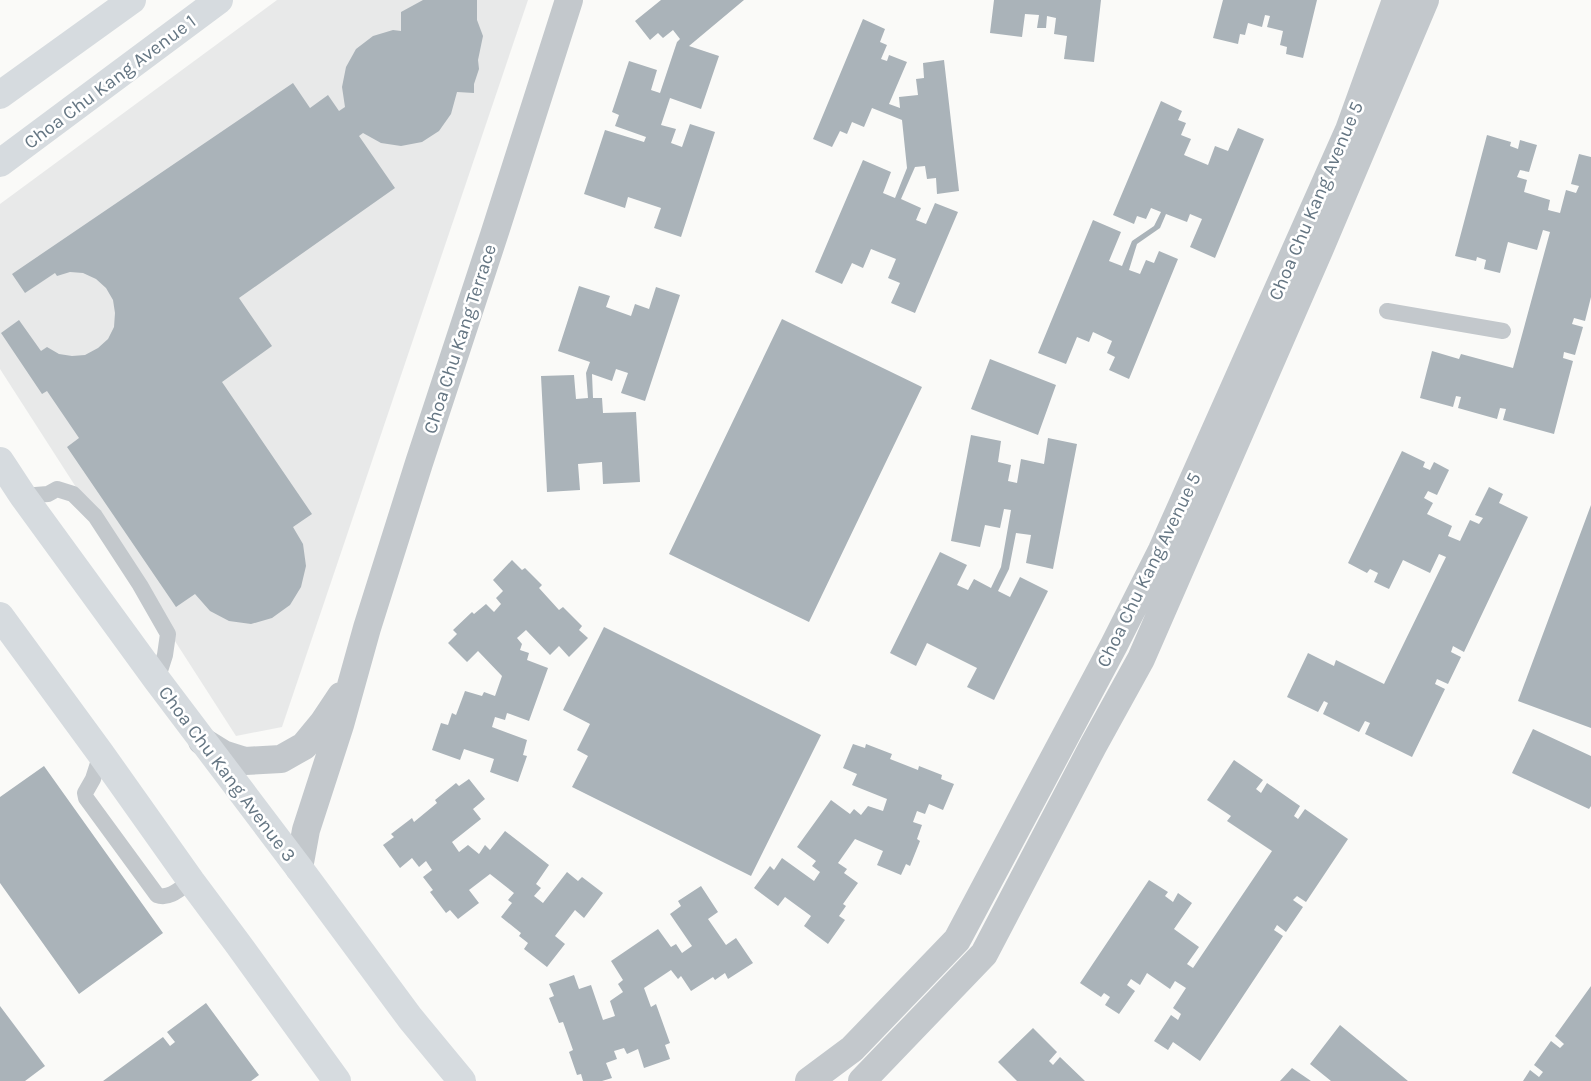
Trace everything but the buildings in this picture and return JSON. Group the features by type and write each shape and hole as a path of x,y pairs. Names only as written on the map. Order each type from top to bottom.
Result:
{"street":[{"path":"0,95 132,0"},
{"name":"Choa Chu Kang Avenue 1","path":"0,164 219,0"},
{"name":"Choa Chu Kang Terrace","path":"299,868 306,830 354,678 367,628 569,0"},
{"name":"Choa Chu Kang Avenue 5","path":"809,1081 852,1049 957,940 1114,645 1162,550 1349,130 1396,0"},
{"name":"Choa Chu Kang Avenue 5","path":"862,1081 984,954 1141,659 1325,237 1425,0"},
{"name":"Choa Chu Kang Avenue 3","path":"0,461 202,741 410,1018 462,1081"},
{"path":"0,616 337,1081"},
{"name":"Choa Chu Kang Terrace","path":"202,741 223,754 245,761 281,759 304,746 323,723 354,678"}],"lane":[{"path":"1387,311 1504,331"},
{"path":"24,496 48,494 57,489 73,494 96,516 140,585 168,634 165,655 157,680"},
{"path":"101,754 94,779 85,793 86,798 157,895 161,897 172,894 191,881"}],"shaded area":[{"path":"277,0 528,0 282,727 236,736 0,369 0,204"}]}
